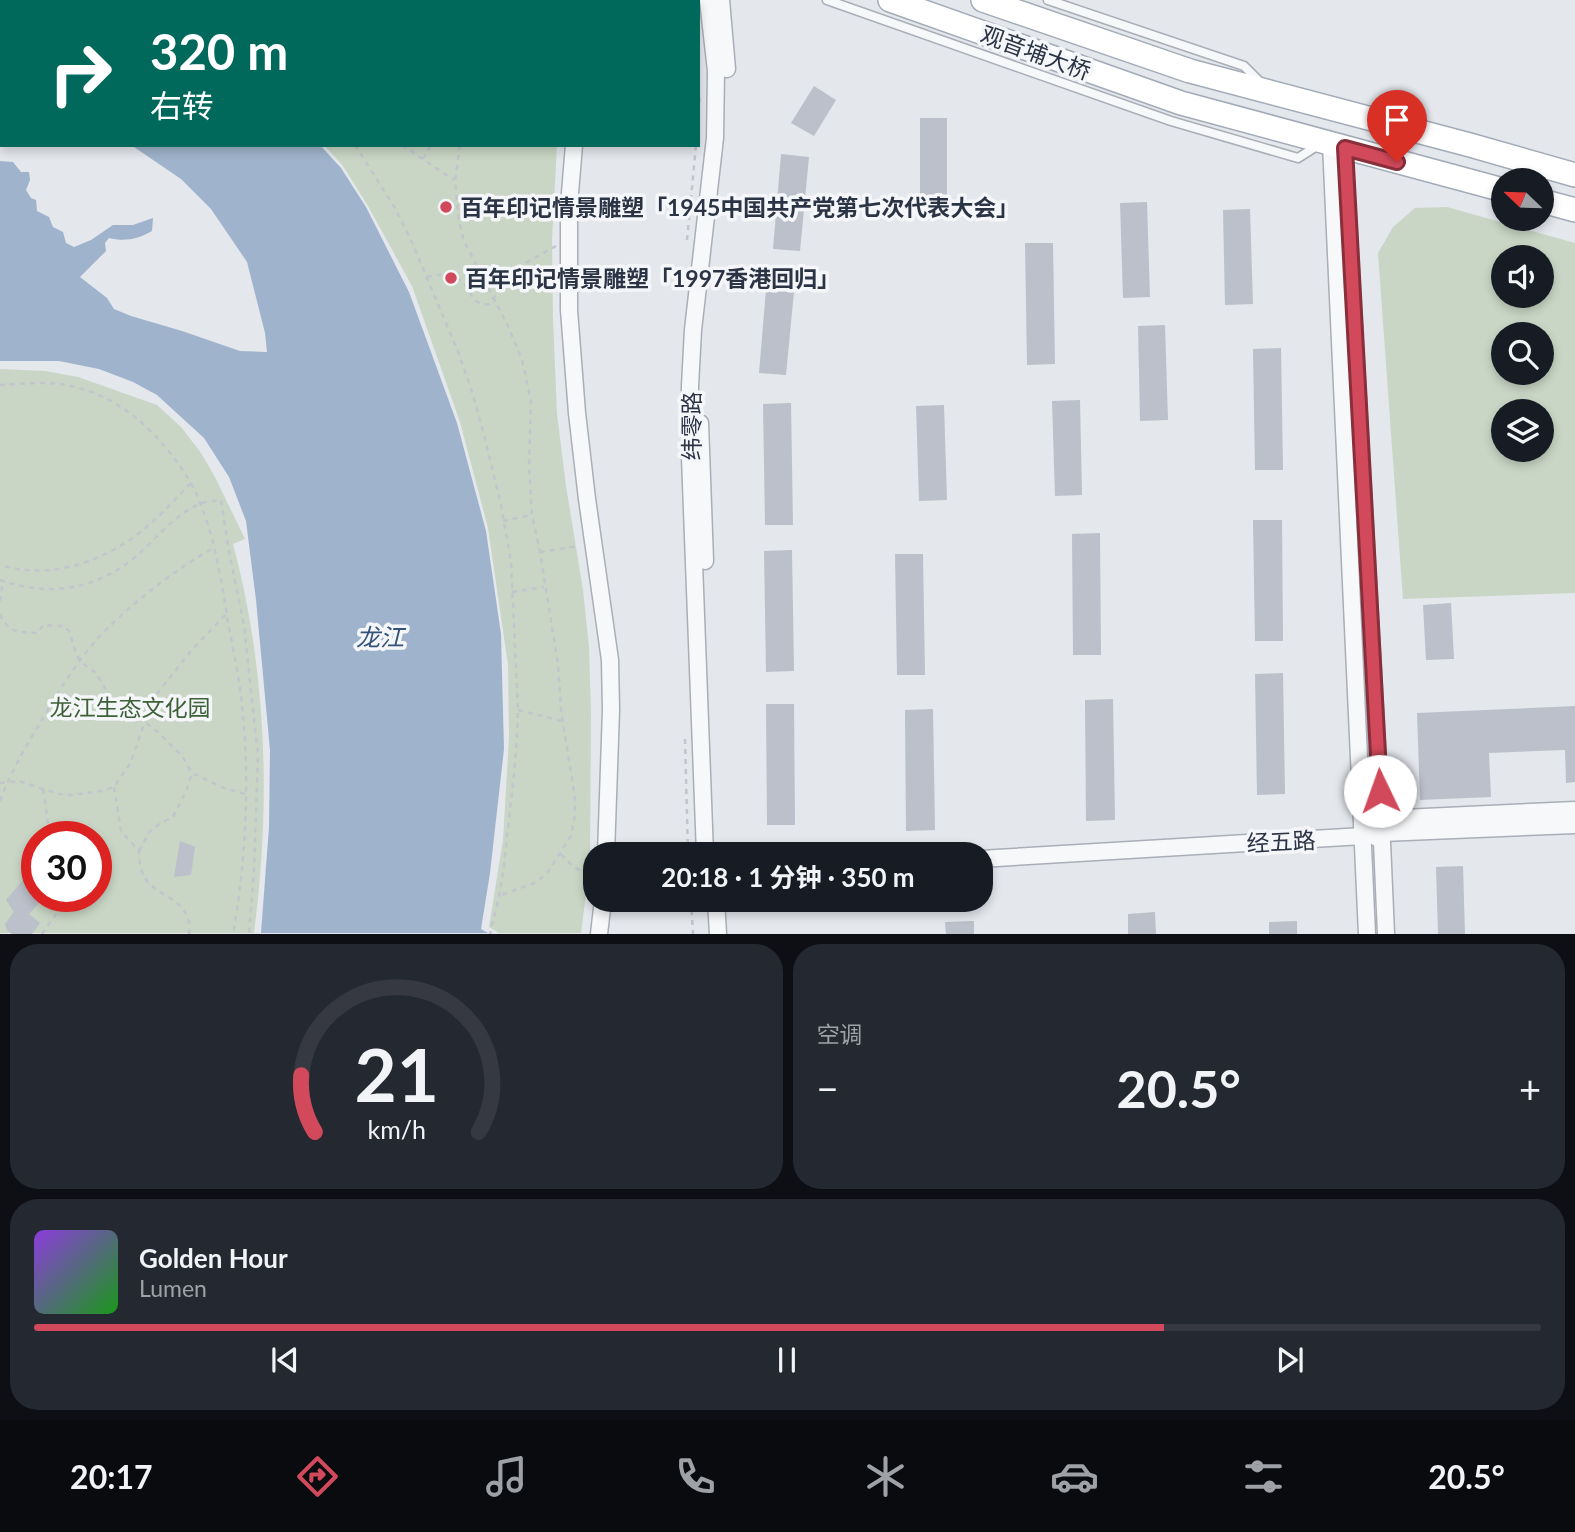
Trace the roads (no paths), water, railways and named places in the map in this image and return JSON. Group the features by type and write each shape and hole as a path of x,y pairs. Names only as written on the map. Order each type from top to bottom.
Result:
{"main road":[{"name":"观音埔大桥","path":"890,0 1181,103 1491,187"},
{"name":"观音埔大桥","path":"984,0 1190,71 1575,175"},
{"path":"1554,204 1575,209"}],"street":[{"name":"纬零路","path":"714,842 699,386 709,240 722,141 727,72 721,0"},
{"name":"纬零路","path":"703,7 716,71 715,138 693,330 690,457 705,842"},
{"path":"1333,145 1381,826 1386,933"},
{"path":"1333,145 1367,933"},
{"path":"574,147 569,205 569,310 587,499 610,660 606,842"},
{"path":"993,867 1363,841 1381,826 1575,810"},
{"path":"1381,826 1575,825"},
{"name":"经五路","path":"993,858 1363,841"},
{"path":"599,933 602,912"},
{"path":"708,912 709,933"},
{"path":"717,912 718,933"}],"lane":[{"path":"827,0 1171,121 1298,158 1333,145"},
{"path":"1048,0 1244,66 1272,93"}],"water":[{"name":"龙江","path":"134,147 322,147 341,168 366,207 409,292 457,423 486,531 501,634 504,749 481,929 488,933 261,933 269,827 270,750 246,521 229,477 204,438 157,395 133,382 99,369 59,361 0,361 0,161 13,162 21,172 29,172 30,180 26,190 31,198 36,200 37,211 49,217 53,227 63,232 66,243 74,247 91,240 113,225 133,225 153,218 152,231 147,234 126,240 109,238 105,243 106,251 80,277 107,298 114,309 240,351 267,352 265,333 247,262 211,209 181,179"}],"place":[{"name":"百年印记情景雕塑「1945中国共产党第七次代表大会」","path":"446,207"},
{"name":"百年印记情景雕塑「1997香港回归」","path":"451,278"}],"park label":[{"name":"龙江生态文化园","path":"130,707"}]}
